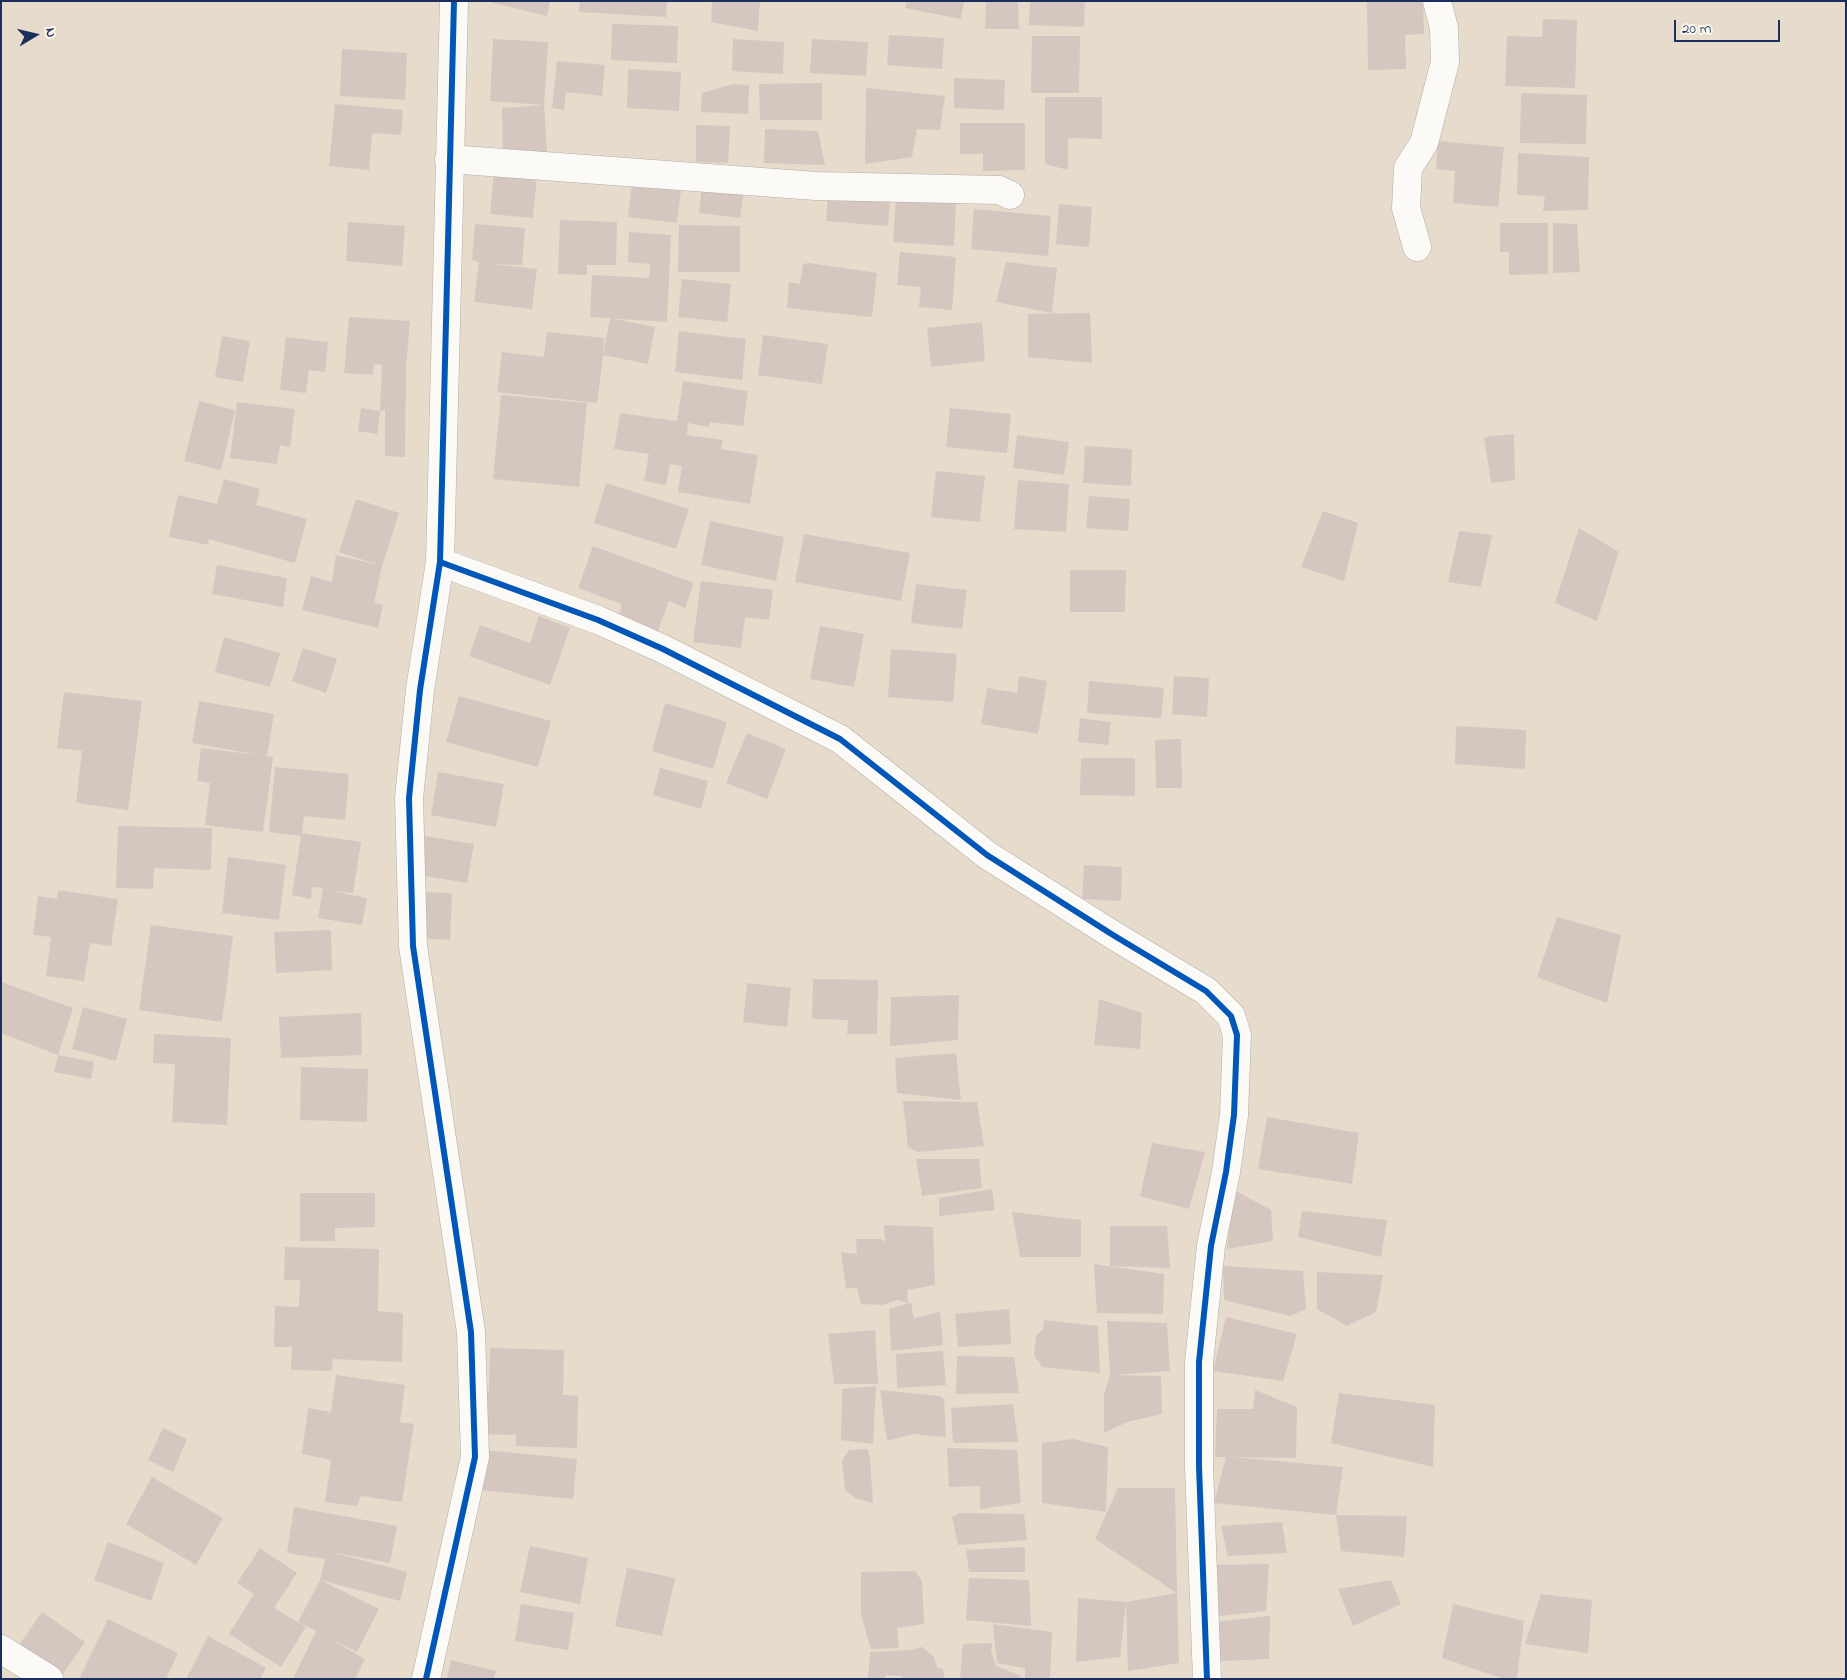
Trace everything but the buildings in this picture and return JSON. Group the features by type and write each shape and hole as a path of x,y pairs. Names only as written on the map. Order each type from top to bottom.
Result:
{"street":[{"path":"426,1679 475,1457 471,1332 413,946 410,788 420,690 440,562 454,1"},
{"path":"1417,247 1406,208 1408,168 1424,143 1445,62 1444,28 1437,1"},
{"path":"449,159 816,186 999,190 1010,195"},
{"path":"440,562 598,620 664,649 840,739 987,855 1206,991 1230,1016 1237,1035 1234,1115 1211,1246 1199,1362 1199,1466 1207,1679"},
{"path":"1,1648 49,1679"}],"cycle path":[{"path":"426,1679 475,1457 471,1332 413,946 409,798 420,690 440,562 454,1"},
{"path":"440,562 598,620 663,649 840,739 987,855 1206,991 1231,1016 1237,1035 1234,1115 1226,1172 1211,1246 1199,1362 1199,1466 1207,1679"}]}
